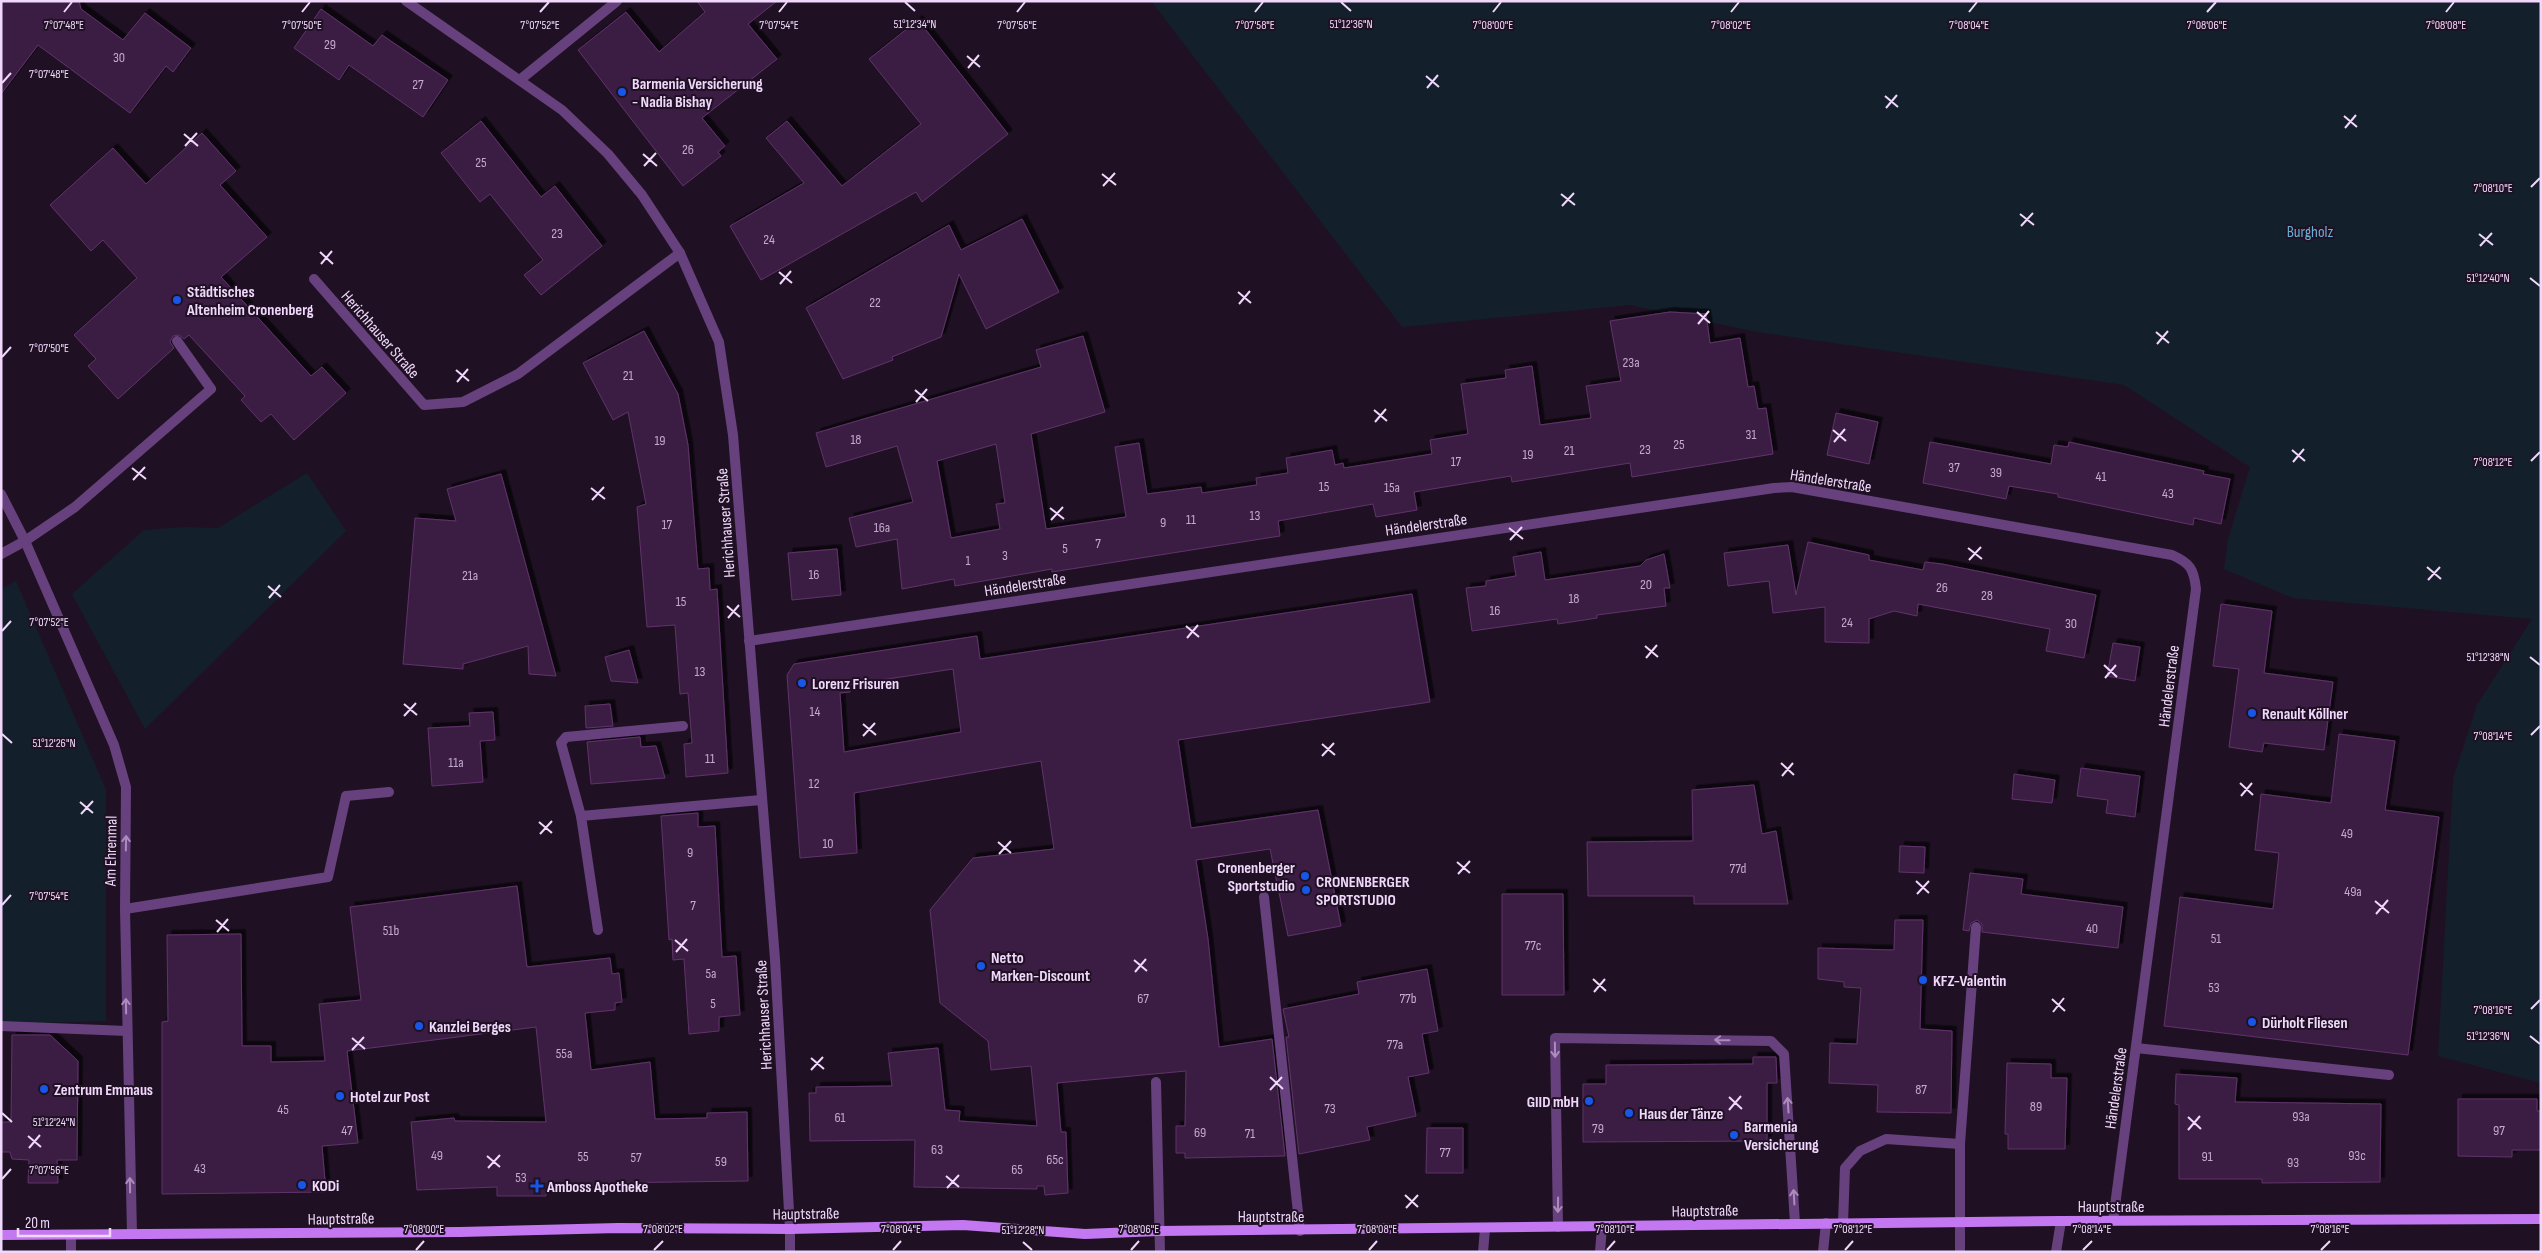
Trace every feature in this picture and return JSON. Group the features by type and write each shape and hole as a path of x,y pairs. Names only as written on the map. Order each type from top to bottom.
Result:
{"main road":[{"name":"Hauptstraße","path":"1,1235 460,1232 618,1228 790,1229 962,1225 1085,1234 1159,1231 1300,1231 1795,1223 2541,1219"}],"street":[{"name":"Herichhauser Straße","path":"406,1 521,79 562,110 608,154 642,194 680,253 719,342 733,435 775,959 790,1252"},
{"path":"521,79 617,1"},
{"name":"Herichhauser Straße","path":"314,279 424,405 463,402 518,374 680,253"},
{"path":"1,554 25,541 76,507 212,389 177,341"},
{"name":"Händelerstraße","path":"749,641 1774,488 1792,487 2172,555 2191,566 2195,574 2196,589 2113,1221"},
{"name":"Am Ehrenmal","path":"1,494 25,541 114,745 126,787 126,1031 132,1234"},
{"path":"598,930 581,816 560,743 566,737 683,726"},
{"path":"125,909 328,877 346,796 389,792"},
{"path":"581,816 761,800"},
{"path":"1264,897 1300,1231"},
{"path":"1960,1252 1960,1144 1976,927"},
{"path":"1,1026 126,1031"},
{"path":"1558,1227 1555,1038 1771,1041 1784,1054 1795,1223"},
{"path":"2136,1048 2389,1075"},
{"path":"1156,1082 1160,1252"},
{"path":"1843,1223 1845,1168 1860,1151 1886,1139 1960,1144"},
{"path":"2056,1252 2061,1221"},
{"path":"1823,1252 1826,1223"},
{"path":"1600,1252 1602,1227"},
{"path":"1483,1252 1485,1228"},
{"path":"71,1235 72,1252"}],"green space":[{"name":"Burgholz","path":"1151,1 2541,1 2541,1083 2438,1056 2453,779 2477,705 2532,619 2293,598 2224,569 2228,539 2250,467 2124,385 1757,332 1630,305 1402,327"},
{"path":"307,473 346,531 145,729 72,594 144,530 184,527 218,528"},
{"path":"16,581 106,790 106,1021 1,1024 1,589"}],"building":[{"path":"1,1 79,1 81,9 123,40 145,13 191,48 173,72 166,66 130,113 38,45 1,94"},
{"path":"697,1 777,1 748,24 777,59 702,118 725,146 718,152 721,156 683,186 578,50 626,12 659,52 705,12"},
{"path":"321,9 373,46 382,35 448,80 423,117 349,65 339,80 294,48"},
{"path":"918,20 1008,134 922,202 916,192 761,280 730,226 804,183 766,138 787,121 842,186 921,124 869,59"},
{"path":"481,121 541,197 555,186 602,246 541,295 524,275 543,260 490,194 480,202 441,153"},
{"name":"Städtisches Altenheim Cronenberg","path":"202,133 236,171 220,185 267,237 221,277 311,376 322,367 346,393 294,440 271,414 261,422 241,400 245,396 189,335 184,339 179,335 173,336 170,342 174,348 118,399 88,366 96,359 74,335 137,278 103,240 91,251 50,205 113,148 146,184"},
{"path":"1022,219 1059,292 986,329 959,274 941,337 892,357 893,360 843,379 806,308 949,225 961,250"},
{"path":"1670,312 1706,314 1710,343 1740,338 1748,387 1754,386 1758,409 1766,408 1773,454 1632,477 1630,463 1512,482 1511,476 1414,492 1417,510 1376,517 1373,504 1278,521 1280,536 1052,572 1052,569 955,586 954,579 902,589 897,539 856,547 849,518 913,502 897,446 826,467 816,433 1041,367 1036,350 1083,336 1105,412 1031,434 1046,529 1126,517 1115,447 1139,443 1147,494 1201,487 1202,493 1257,485 1256,478 1288,473 1286,458 1332,450 1335,465 1343,463 1344,468 1432,454 1430,440 1468,434 1461,384 1506,378 1505,370 1532,366 1540,425 1591,418 1586,386 1621,381 1610,321","holes":["996,444 1005,503 996,504 1000,529 951,538 937,461"]},
{"path":"644,331 678,394 688,445 698,569 709,568 710,590 717,589 728,773 686,777 684,744 692,743 688,693 680,694 675,625 647,627 637,507 646,504 628,412 613,420 583,363"},
{"path":"1836,413 1878,422 1869,464 1827,455"},
{"path":"1930,442 2051,464 2054,445 2068,447 2069,442 2204,471 2203,474 2230,479 2221,524 2194,518 2193,525 2058,497 2058,494 2009,486 2006,499 1923,483"},
{"path":"501,474 556,676 529,674 528,646 463,664 463,669 403,664 415,518 456,521 447,489"},
{"path":"1808,542 1869,555 1869,560 1923,570 1925,562 1942,564 2096,595 2084,658 2046,651 2050,629 1918,604 1917,616 1894,611 1869,619 1869,643 1825,642 1825,607 1773,613 1769,581 1728,586 1724,553 1788,545 1796,595"},
{"path":"837,549 841,595 792,600 788,553"},
{"path":"1541,552 1545,580 1640,566 1646,560 1664,554 1670,588 1664,588 1666,606 1597,615 1597,618 1558,624 1557,619 1472,631 1466,588 1486,586 1486,581 1516,576 1513,557"},
{"path":"1412,594 1430,702 1178,740 1191,828 1318,810 1341,926 1288,936 1270,849 1196,860 1208,939 1219,1047 1272,1039 1285,1156 1185,1158 1185,1153 1176,1153 1176,1126 1185,1126 1186,1071 1057,1083 1061,1132 1066,1132 1068,1193 1045,1195 1044,1186 1037,1186 1037,1189 914,1187 915,1140 810,1141 809,1093 816,1093 816,1087 892,1086 888,1053 938,1048 945,1110 960,1111 959,1121 1037,1126 1031,1066 991,1070 988,1041 940,1003 930,910 973,858 1054,849 1041,761 854,793 857,853 800,858 787,675 794,664 977,636 980,659","holes":["953,669 961,732 844,752 840,693 850,692 849,685"]},
{"path":"2221,604 2272,611 2264,673 2333,682 2324,750 2264,743 2262,752 2229,747 2239,669 2213,666"},
{"path":"2113,643 2140,647 2135,681 2107,676"},
{"path":"629,650 638,683 611,681 605,657"},
{"path":"610,704 613,726 586,728 585,706"},
{"path":"493,712 495,740 480,741 483,782 432,786 428,728 470,726 469,713"},
{"path":"2339,734 2395,741 2385,810 2439,817 2408,1055 2164,1026 2180,897 2273,909 2279,853 2255,850 2261,794 2331,803"},
{"path":"640,737 641,747 656,746 665,778 591,784 587,742"},
{"path":"2081,768 2140,776 2135,817 2106,813 2108,800 2077,796"},
{"path":"2014,774 2055,780 2052,803 2012,799"},
{"path":"1754,785 1762,834 1776,831 1788,904 1694,904 1694,896 1588,896 1587,842 1693,841 1692,790"},
{"path":"698,813 698,827 715,826 722,957 736,956 740,1015 719,1017 719,1031 689,1034 684,959 673,960 672,939 669,940 661,816"},
{"path":"1900,846 1925,847 1924,873 1899,872"},
{"path":"1970,873 2023,879 2021,894 2123,907 2118,948 1982,932 1982,924 1977,920 1971,923 1969,931 1963,930"},
{"path":"517,886 527,967 610,958 612,974 619,973 622,1002 615,1003 615,1010 585,1013 591,1070 650,1062 655,1119 707,1118 707,1113 747,1112 748,1181 601,1183 602,1190 546,1190 546,1196 497,1196 497,1187 417,1190 411,1122 454,1118 455,1121 546,1122 536,1027 347,1051 358,1143 322,1146 326,1192 162,1194 162,1022 168,1021 167,935 241,934 242,1046 271,1046 271,1062 325,1061 319,1004 361,1000 350,907"},
{"path":"1502,894 1563,894 1564,995 1502,995"},
{"path":"1895,920 1923,920 1920,1029 1952,1031 1951,1113 1877,1112 1878,1085 1829,1083 1830,1043 1857,1044 1861,988 1844,987 1844,982 1818,979 1818,948 1894,950"},
{"path":"1427,969 1438,1031 1422,1034 1429,1073 1408,1077 1416,1116 1367,1127 1370,1140 1299,1154 1286,1037 1289,1037 1283,1009 1359,994 1357,982"},
{"name":"Zentrum Emmaus","path":"12,1035 50,1035 78,1061 77,1160 57,1160 58,1183 28,1183 29,1160 12,1159 10,1152 1,1152 1,1122 11,1122"},
{"path":"1753,1057 1776,1057 1777,1083 1767,1083 1767,1141 1583,1142 1583,1084 1606,1084 1606,1065 1753,1064"},
{"path":"2007,1063 2051,1064 2051,1078 2067,1078 2065,1149 2008,1149 2008,1134 2005,1134"},
{"path":"2176,1074 2237,1078 2235,1102 2381,1104 2380,1182 2262,1183 2262,1179 2179,1179 2179,1105 2175,1104"},
{"path":"2458,1099 2537,1099 2537,1111 2541,1111 2541,1150 2512,1150 2512,1157 2458,1156"},
{"path":"1427,1128 1463,1128 1463,1173 1426,1173"}],"place":[{"name":"Barmenia Versicherung - Nadia Bishay","path":"622,92"},
{"name":"Städtisches Altenheim Cronenberg","path":"177,300"},
{"name":"Lorenz Frisuren","path":"802,683"},
{"name":"Renault Köllner","path":"2252,713"},
{"name":"Cronenberger Sportstudio","path":"1305,876"},
{"name":"CRONENBERGER SPORTSTUDIO","path":"1306,890"},
{"name":"Netto Marken-Discount","path":"981,966"},
{"name":"KFZ-Valentin","path":"1923,980"},
{"name":"Dürholt Fliesen","path":"2252,1022"},
{"name":"Kanzlei Berges","path":"419,1026"},
{"name":"Zentrum Emmaus","path":"44,1089"},
{"name":"Hotel zur Post","path":"340,1096"},
{"name":"GIID mbH","path":"1589,1101"},
{"name":"Haus der Tänze","path":"1629,1113"},
{"name":"Barmenia Versicherung","path":"1734,1135"},
{"name":"KODi","path":"302,1185"},
{"name":"Amboss Apotheke","path":"537,1186"}]}
